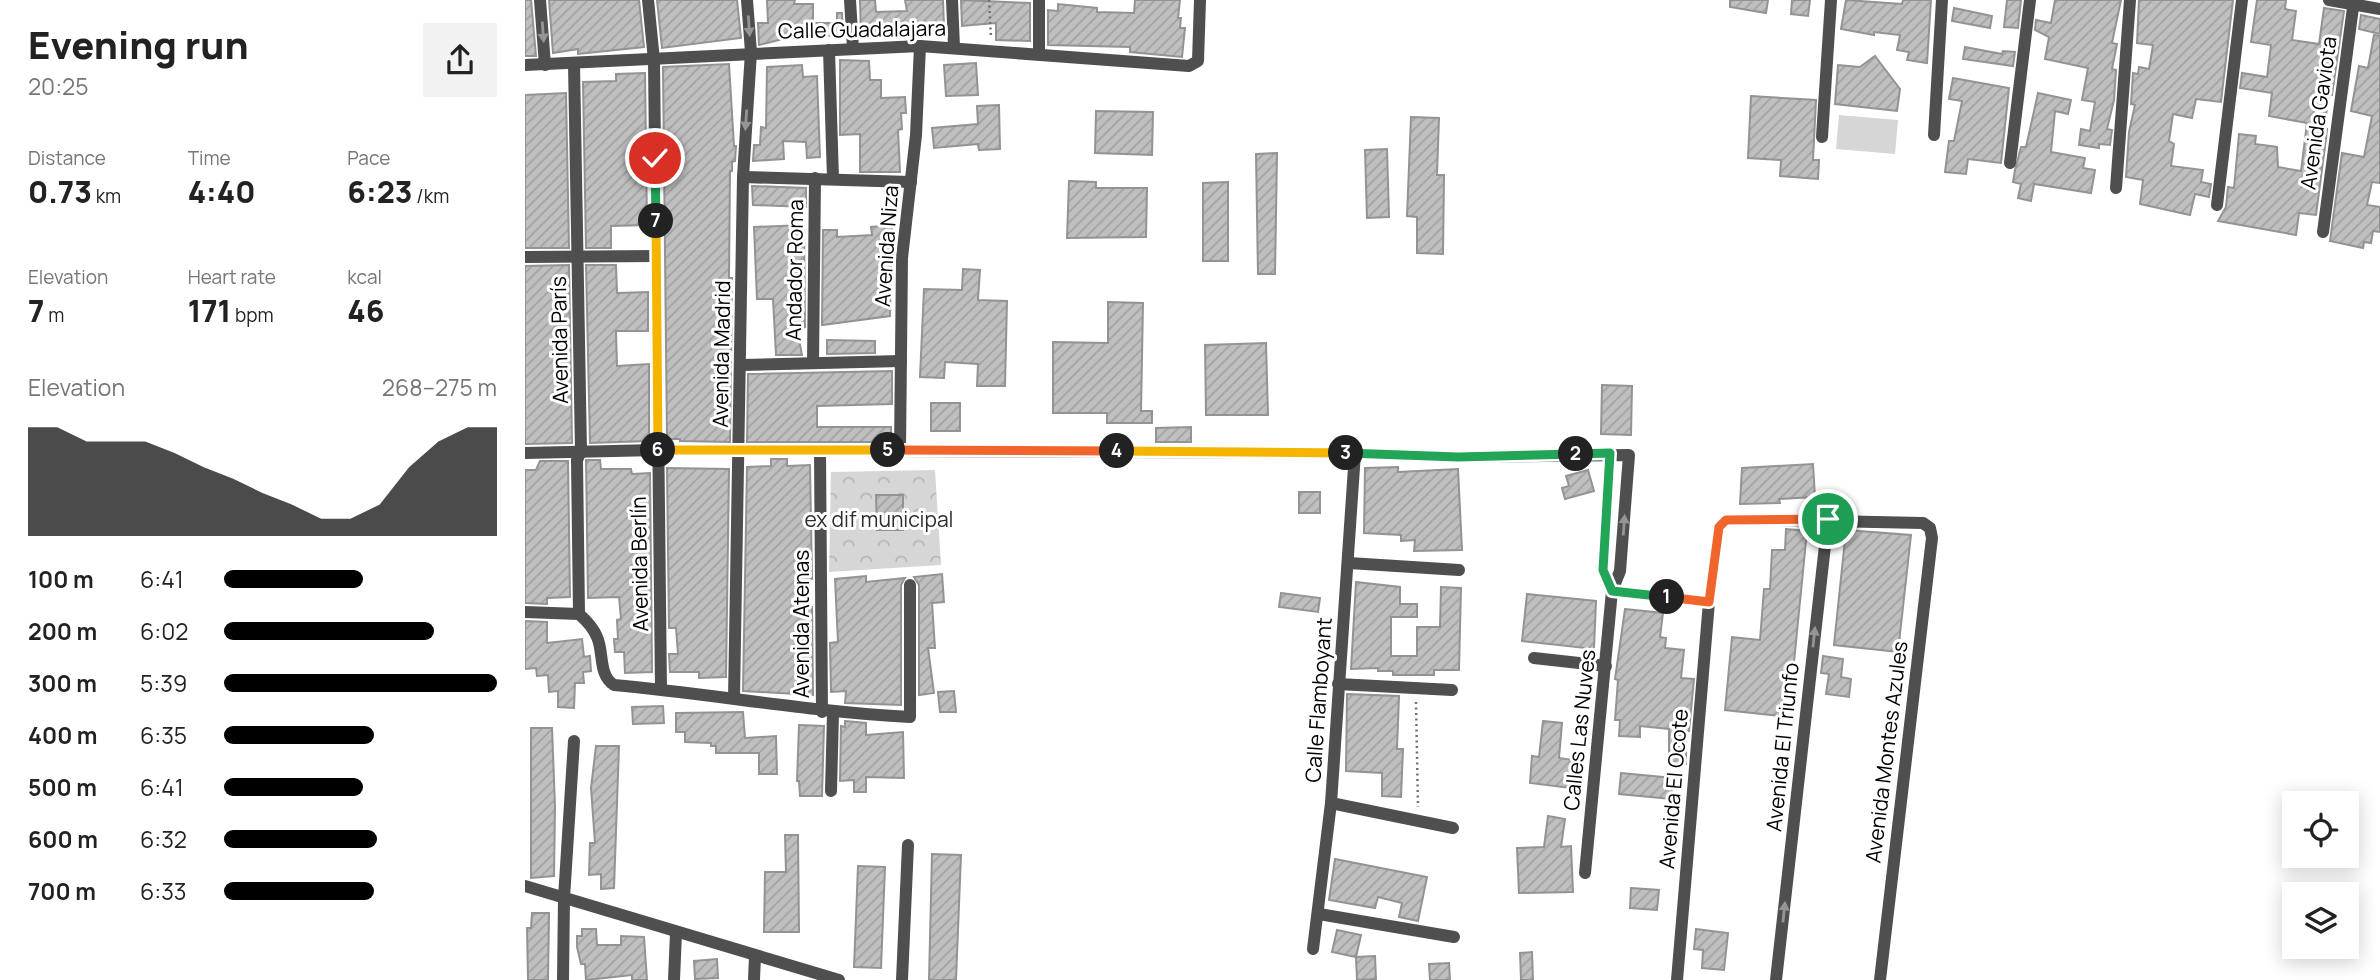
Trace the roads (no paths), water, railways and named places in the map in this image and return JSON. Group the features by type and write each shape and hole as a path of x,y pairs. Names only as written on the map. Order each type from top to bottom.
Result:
{"street":[{"path":"540,0 545,65"},
{"name":"Avenida Berlín","path":"648,0 654,60 661,689"},
{"name":"Avenida Madrid","path":"734,698 742,365 743,177 751,52 747,0"},
{"path":"850,0 853,48"},
{"path":"952,0 954,47"},
{"path":"1039,0 1039,52"},
{"name":"Calle Guadalajara","path":"525,65 654,60 751,52 920,46 991,48 1189,65 1198,61 1200,0"},
{"path":"1822,137 1831,0"},
{"path":"1934,135 1942,0"},
{"path":"2010,163 2029,0"},
{"path":"2116,188 2130,0"},
{"path":"2217,205 2242,0"},
{"path":"2329,0 2354,2 2380,9"},
{"name":"Avenida Gaviota","path":"2323,232 2354,2"},
{"name":"Avenida Niza","path":"900,450 902,258 911,182 920,46"},
{"path":"829,50 833,179"},
{"name":"Avenida París","path":"574,64 581,451 577,460 579,614"},
{"path":"743,177 911,182"},
{"name":"Andador Roma","path":"813,363 815,178"},
{"path":"525,257 656,256"},
{"path":"742,365 901,361"},
{"path":"525,453 900,450 1355,453 1458,457 1610,453"},
{"name":"Avenida Atenas","path":"820,452 831,791"},
{"name":"Calle Flamboyant","path":"1313,949 1331,803 1355,453"},
{"name":"Calles Las Nuves","path":"1585,873 1612,591 1620,571 1629,455 1610,453 1603,570 1612,591"},
{"name":"Avenida El Ocote","path":"1677,980 1709,602 1719,527 1726,520 1828,519"},
{"name":"Avenida Montes Azules","path":"1828,519 1923,523 1930,528 1932,538 1879,980"},
{"name":"Avenida El Triunfo","path":"1776,980 1828,519"},
{"path":"1349,563 1459,570"},
{"path":"525,612 579,614 599,639 605,678 614,685 734,698 828,713 911,717 910,585"},
{"path":"1612,591 1709,602"},
{"path":"1534,658 1606,666"},
{"path":"1338,684 1452,690"},
{"path":"563,980 564,898 574,741"},
{"path":"1331,803 1453,828"},
{"path":"902,980 908,845"},
{"path":"525,886 839,980"},
{"path":"1319,914 1454,937"},
{"path":"674,980 675,933"},
{"path":"754,980 755,956"}],"park label":[{"name":"ex dif municipal","path":"879,520"}]}
